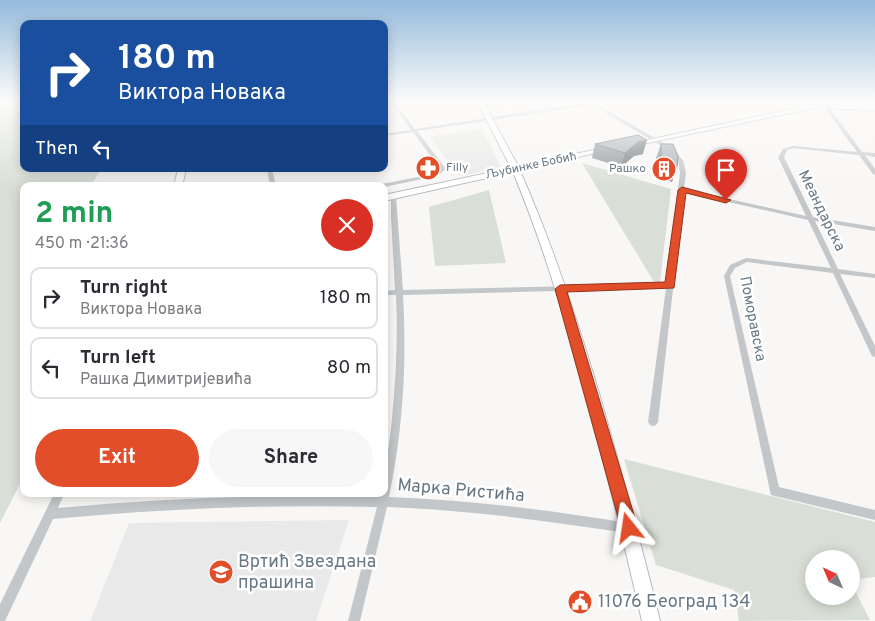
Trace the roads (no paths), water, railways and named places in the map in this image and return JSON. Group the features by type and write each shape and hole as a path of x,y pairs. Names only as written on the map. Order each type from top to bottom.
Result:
{"main road":[{"path":"495,130 515,169 560,289 629,528 651,621"},
{"path":"628,145 702,130"},
{"name":"Љубинке Бобић","path":"389,197 619,147"}],"street":[{"path":"388,134 415,130 443,170 435,175 388,185"},
{"path":"639,130 667,147 680,160 683,173 653,422"},
{"path":"843,130 875,173"},
{"name":"Меандарска","path":"861,154 800,147 788,148 782,152 782,160 875,354"},
{"path":"861,154 875,155"},
{"path":"682,190 811,219 875,229"},
{"path":"388,484 399,406 401,350 399,293 389,197"},
{"name":"Поморавска","path":"875,276 746,260 732,267 727,276 775,491 875,515"},
{"path":"388,293 670,286"},
{"path":"0,617 58,497"},
{"path":"354,621 385,497"},
{"name":"Марка Ристића","path":"50,514 231,502 384,502 440,505 552,516 629,528"}],"place":[{"name":"Filly","path":"428,168"},
{"name":"Рашко","path":"664,169"},
{"name":"Вртић Звездана прашина","path":"221,572"},
{"name":"11076 Београд 134","path":"580,602"}]}
